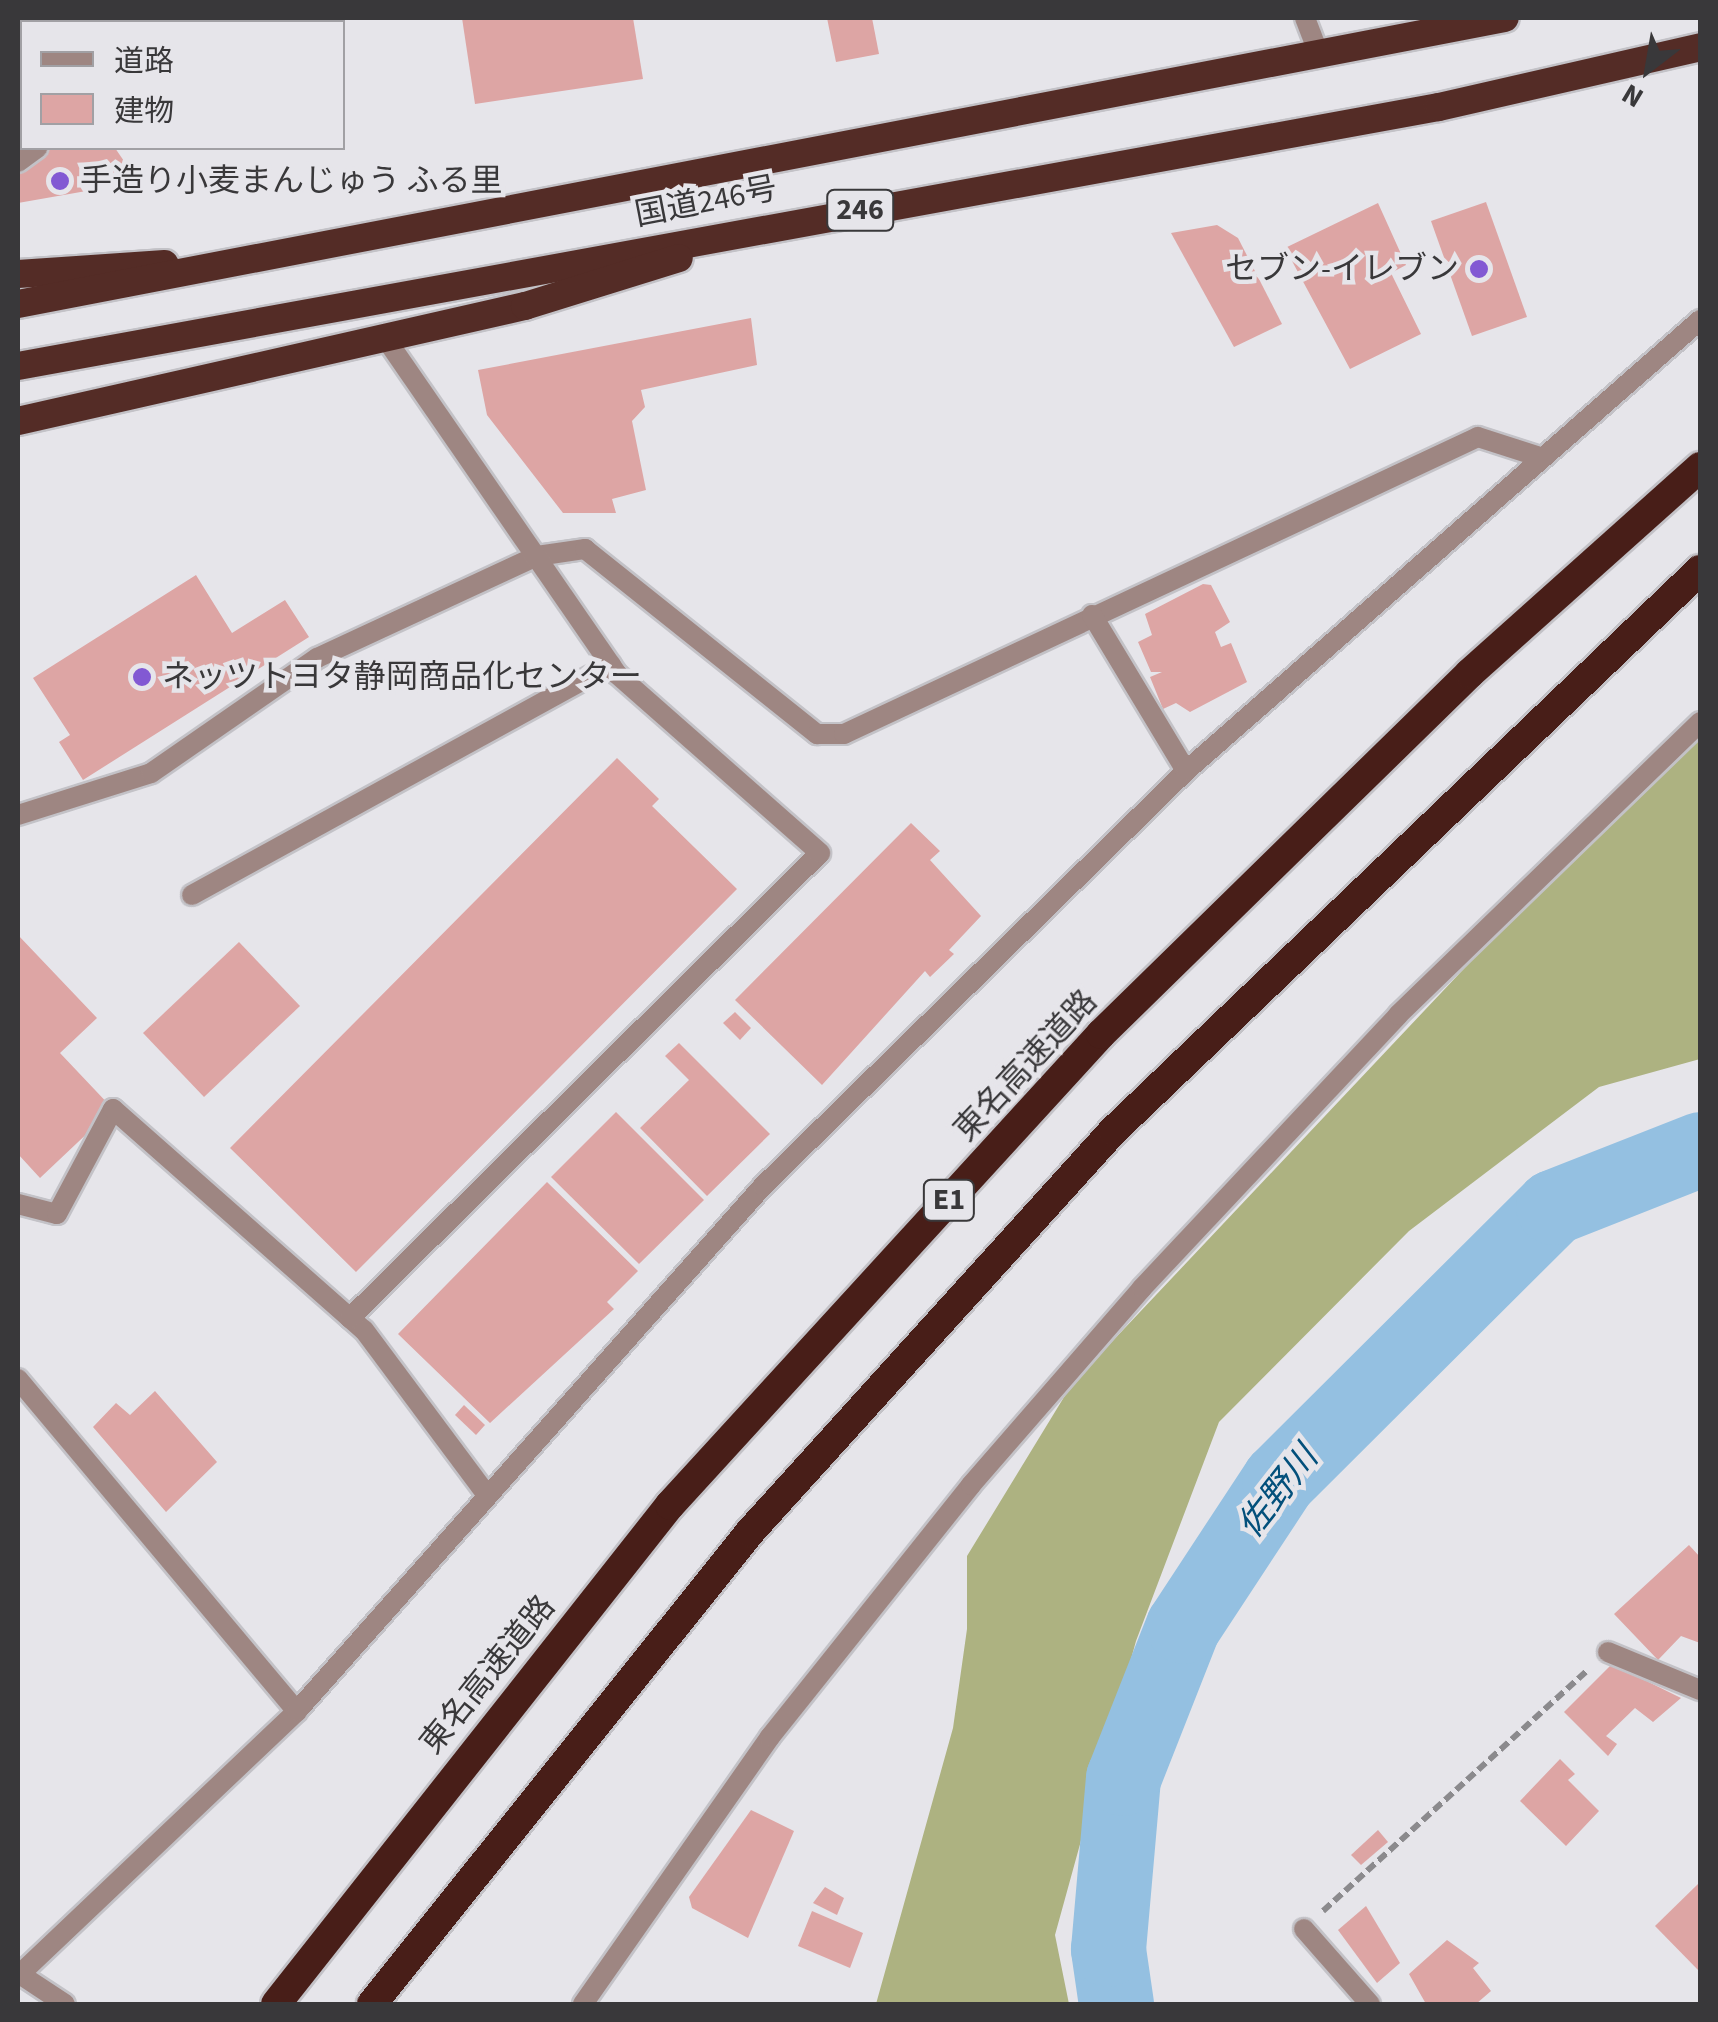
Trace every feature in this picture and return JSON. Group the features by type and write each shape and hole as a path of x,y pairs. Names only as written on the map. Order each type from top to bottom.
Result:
{"highway":[{"name":"国道246号","path":"18,304 1505,18"},
{"name":"国道246号","path":"18,366 799,220 1438,107 1700,47"},
{"path":"18,421 525,306 799,220"},
{"path":"18,274 116,263 216,265"},
{"name":"東名高速道路","path":"276,2004 670,1505 1102,1034 1470,673 1700,467"},
{"name":"E1","path":"372,2004 750,1532 1114,1131 1700,570"}],"street":[{"path":"1305,18 1319,55"},
{"path":"65,2004 18,1974 297,1711 762,1186 1186,770 1700,320"},
{"path":"350,1318 820,853 611,665 385,338"},
{"path":"18,815 151,773 317,658 537,556 585,549 817,734 844,734 1092,614 1478,437 1540,458"},
{"path":"1092,614 1186,770"},
{"path":"192,894 611,665"},
{"path":"583,2004 770,1737 1105,1330 1398,1015 1700,722"},
{"path":"18,1204 57,1214 114,1109 350,1318 487,1495"},
{"path":"18,1379 297,1711"},
{"path":"1608,1652 1700,1690"},
{"path":"1304,1929 1370,2004"}],"path":[{"path":"1304,1929 1608,1652"}],"green space":[{"path":"1700,738 1700,1059 1599,1087 1409,1231 1219,1422 1136,1641 1055,1935 1069,2004 876,2004 953,1728 967,1629 967,1556 1072,1384 1659,762"}],"building":[{"path":"462,18 633,18 643,79 475,104"},
{"path":"827,18 872,18 879,54 836,62"},
{"path":"18,28 20,58 18,87"},
{"name":"手造り小麦まんじゅう ふる里","path":"49,150 116,150 126,164 92,190 18,203 18,173"},
{"name":"セブン-イレブン","path":"1486,202 1527,317 1472,336 1431,221"},
{"path":"1378,203 1406,265 1391,273 1421,334 1350,369 1285,248"},
{"path":"1217,225 1238,238 1282,324 1234,347 1171,233"},
{"path":"751,318 757,365 641,390 645,407 632,421 646,490 612,499 616,513 563,513 487,415 478,370"},
{"path":"196,575 232,633 285,600 309,637 83,780 59,742 70,735 33,678"},
{"path":"1203,584 1211,585 1230,622 1215,632 1221,647 1231,643 1247,682 1190,712 1176,703 1163,709 1150,677 1162,672 1151,672 1138,642 1152,635 1145,614"},
{"path":"617,758 659,799 652,806 737,889 356,1272 230,1148"},
{"path":"911,823 940,851 930,860 981,916 949,950 954,954 930,977 925,971 822,1085 735,1000"},
{"path":"18,935 97,1018 60,1053 113,1109 40,1178 18,1154"},
{"path":"239,942 300,1006 204,1097 143,1033"},
{"path":"735,1012 751,1028 740,1040 723,1023"},
{"path":"679,1043 770,1134 707,1196 640,1128 689,1080 665,1056"},
{"path":"616,1112 704,1200 639,1264 551,1177"},
{"path":"547,1182 638,1271 607,1302 614,1309 490,1423 398,1334"},
{"path":"155,1391 217,1462 166,1512 93,1427 116,1403 130,1415"},
{"path":"464,1405 485,1425 476,1435 455,1415"},
{"path":"1689,1545 1700,1557 1700,1643 1681,1636 1658,1660 1614,1614"},
{"path":"1612,1664 1681,1698 1653,1722 1635,1708 1606,1736 1617,1744 1608,1756 1564,1712"},
{"path":"1560,1759 1575,1774 1568,1780 1599,1811 1566,1846 1520,1801"},
{"path":"751,1810 794,1831 748,1938 692,1908 689,1897"},
{"path":"1378,1830 1388,1842 1361,1865 1351,1855"},
{"path":"1698,1884 1700,1891 1700,1972 1655,1926"},
{"path":"825,1887 844,1898 837,1915 813,1903"},
{"path":"1366,1906 1400,1963 1377,1983 1338,1930"},
{"path":"812,1911 863,1933 850,1968 798,1946"},
{"path":"1447,1940 1479,1963 1473,1968 1491,1991 1476,2004 1426,2004 1409,1974"}],"waterway":[{"name":"佐野川","path":"1116,2004 1108,1949 1123,1778 1183,1626 1279,1480 1553,1207 1700,1149"}],"place":[{"name":"手造り小麦まんじゅう ふる里","path":"60,181"},
{"name":"セブン-イレブン","path":"1479,269"},
{"name":"ネッツトヨタ静岡商品化センター","path":"142,677"}]}
